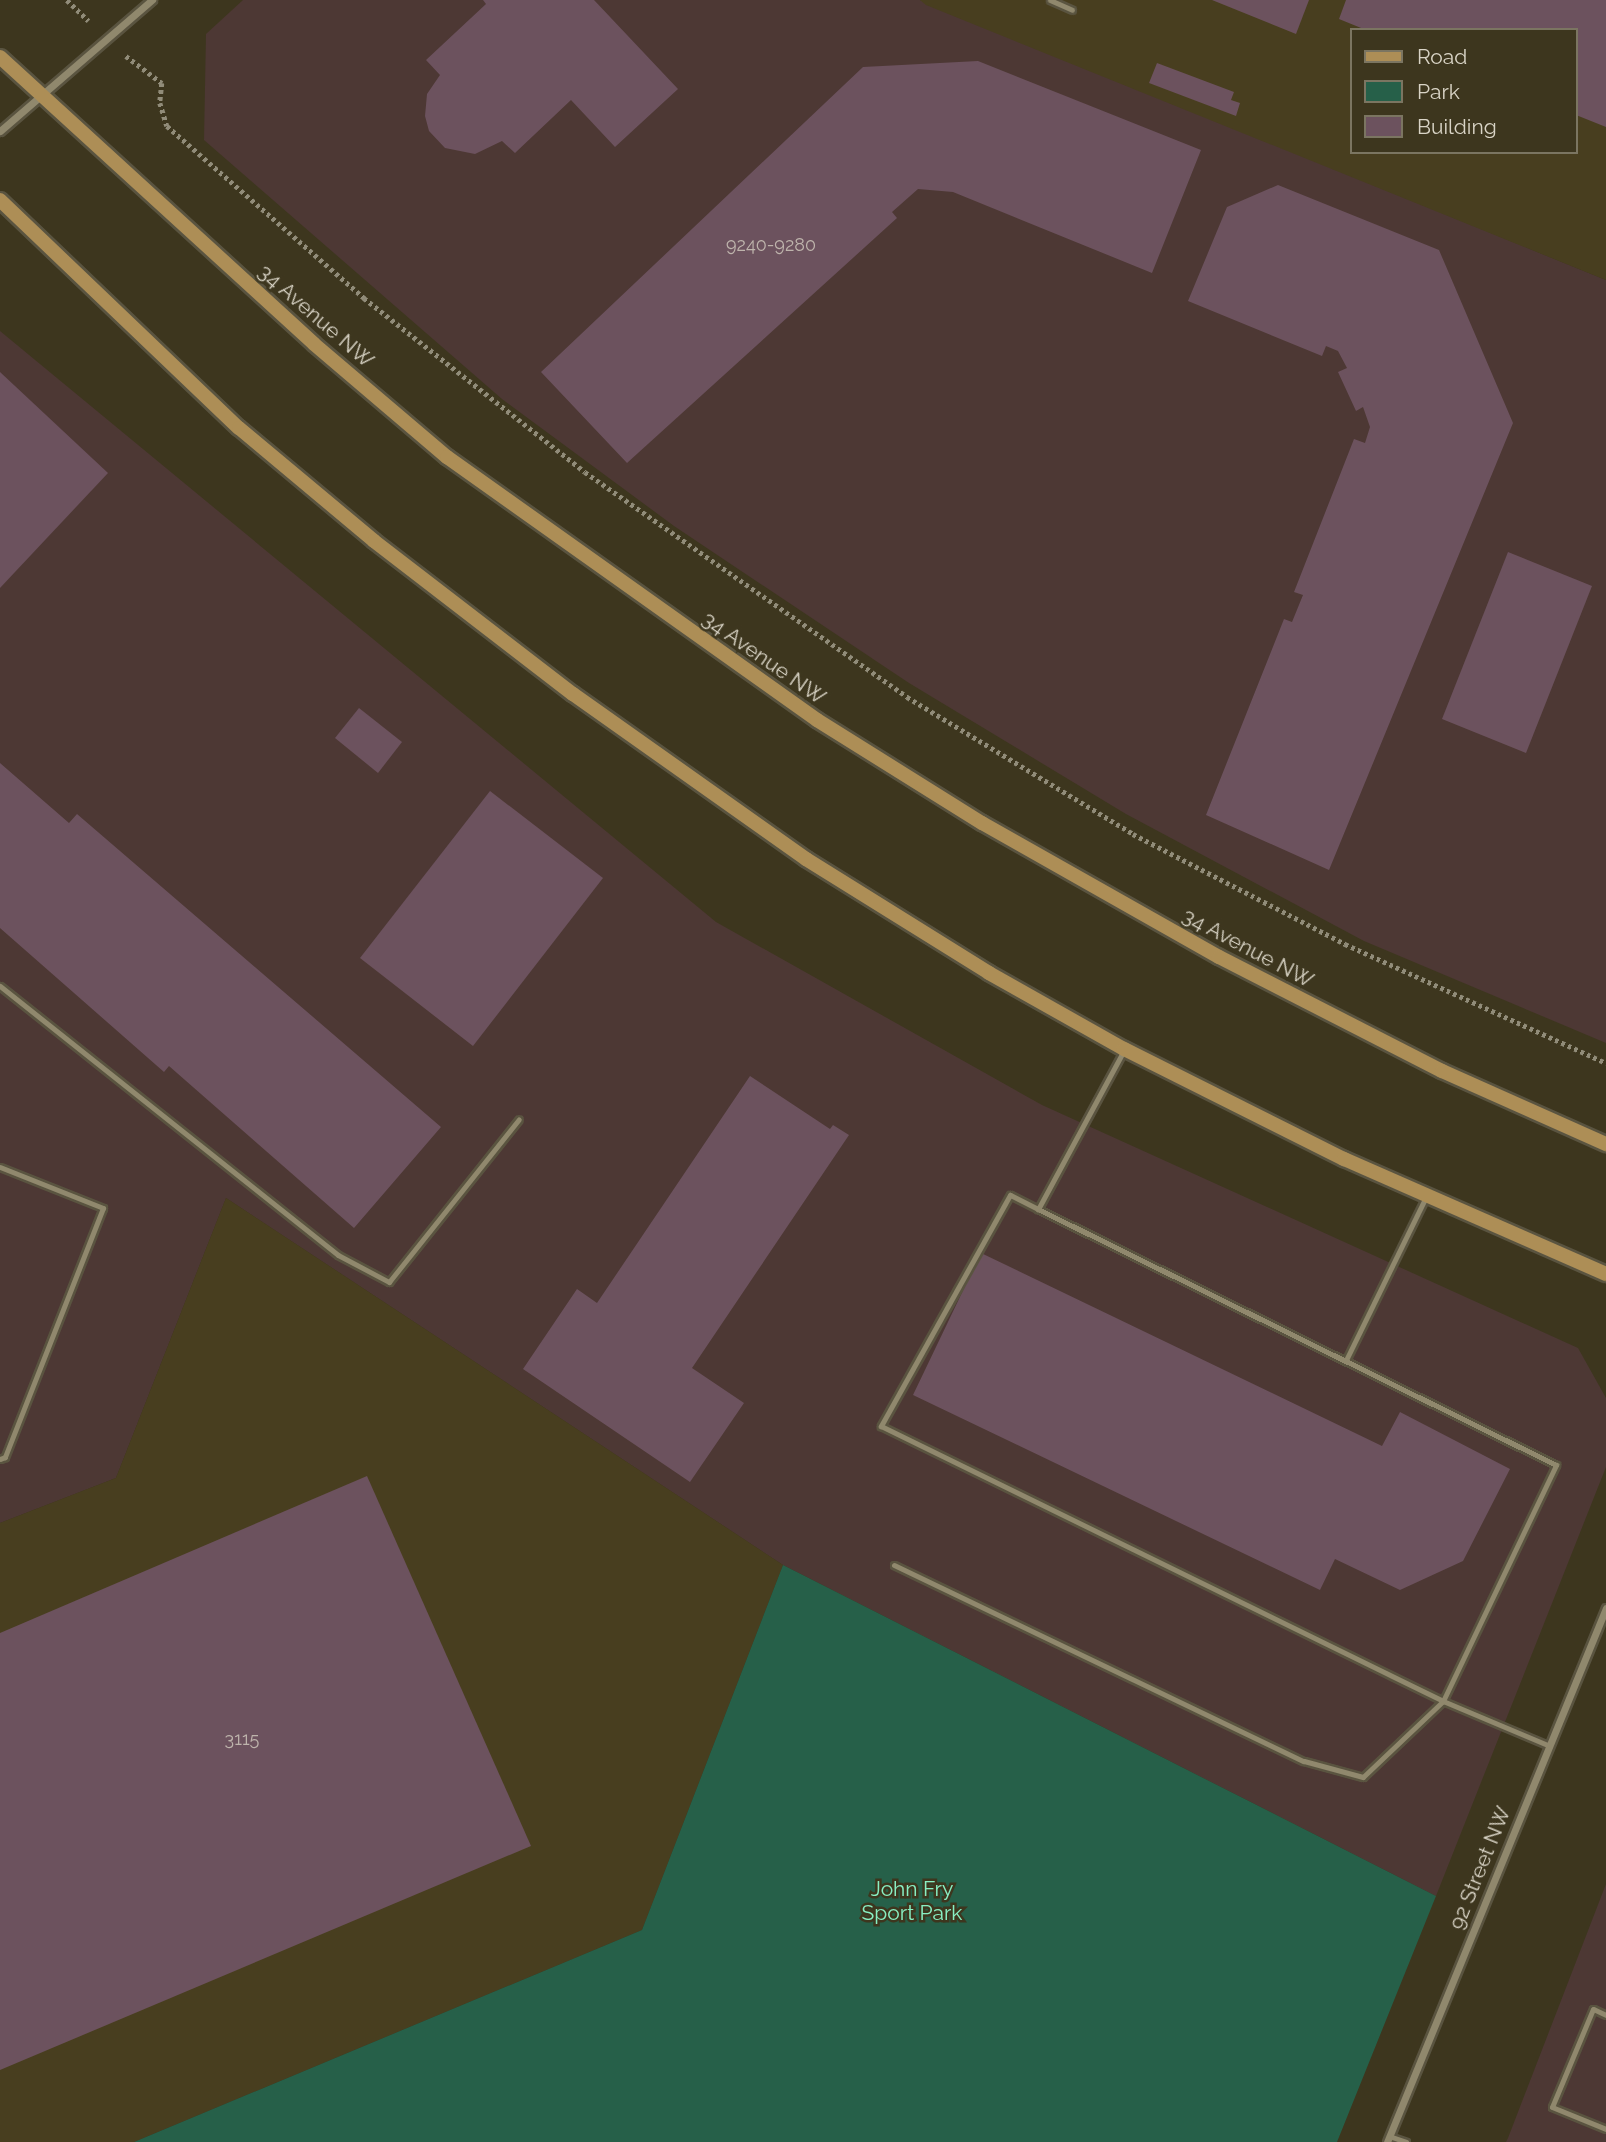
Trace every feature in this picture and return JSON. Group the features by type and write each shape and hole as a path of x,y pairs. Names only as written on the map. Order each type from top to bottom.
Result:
{"main road":[{"name":"34 Avenue NW","path":"0,57 314,344 447,457 603,573 817,720 982,823 1219,957 1441,1071 1606,1144"},
{"path":"0,200 239,428 374,541 573,694 806,859 999,980 1125,1049 1427,1196 1606,1274"}],"street":[{"path":"0,131 152,0"},
{"name":"92 Street NW","path":"1388,2139 1606,1608"}],"lane":[{"path":"1050,0 1072,9"},
{"path":"0,986 338,1255 389,1282 519,1119"},
{"path":"1038,1209 1125,1049"},
{"path":"0,1167 103,1208 5,1457 0,1459"},
{"path":"894,1565 1304,1761 1363,1777 1443,1701 1556,1465 1010,1195 881,1426 1443,1701 1550,1746"},
{"path":"1346,1360 1427,1196"},
{"path":"1606,2015 1593,2009 1552,2107 1606,2129"},
{"path":"1388,2139 1406,2142"}],"path":[{"path":"152,79 162,83 160,103 167,126 310,253 496,406 907,697 1133,834 1345,944 1606,1063"}],"shaded area":[{"path":"243,0 920,0 1606,280 1606,1043 1364,941 1126,814 909,683 674,526 502,399 204,140 206,34"},
{"path":"920,0 1606,0 1606,280 926,5"},
{"path":"0,331 716,922 1042,1105 1578,1348 1606,1398 1606,1467 1436,1896 783,1565 226,1198 116,1478 0,1523"},
{"path":"226,1198 783,1565 642,1930 134,2142 0,2142 0,1523 116,1478"},
{"path":"1606,1884 1606,2142 1506,2142 1508,2138"}],"green space":[{"name":"John Fry Sport Park","path":"783,1565 1436,1896 1337,2142 134,2142 642,1930"}],"building":[{"path":"483,0 594,0 678,89 615,147 571,100 515,153 502,141 475,154 445,148 429,131 425,116 427,94 440,75 426,60 486,4"},
{"path":"1212,0 1309,0 1296,34"},
{"path":"1346,0 1606,0 1606,127 1578,116 1578,28 1361,28 1339,19"},
{"path":"978,61 1201,150 1152,273 953,192 918,189 892,212 897,218 627,463 541,372 863,67"},
{"path":"1157,63 1234,92 1231,100 1240,103 1236,116 1149,83"},
{"path":"1278,185 1439,250 1513,423 1329,870 1206,815 1284,619 1292,622 1303,595 1294,592 1354,439 1365,443 1370,427 1363,407 1356,411 1338,372 1347,368 1338,351 1326,346 1322,356 1188,301 1227,207"},
{"path":"0,372 108,473 0,588"},
{"path":"1508,552 1592,586 1526,753 1442,719"},
{"path":"359,708 402,742 378,773 335,738"},
{"path":"0,763 69,823 77,814 441,1127 354,1228 169,1066 164,1072 0,928"},
{"path":"490,791 603,878 473,1046 360,958"},
{"path":"750,1076 830,1129 833,1125 849,1135 692,1368 744,1403 690,1482 523,1369 577,1289 597,1303"},
{"path":"981,1253 1382,1446 1400,1412 1510,1469 1463,1561 1400,1590 1335,1559 1320,1590 913,1395"},
{"path":"367,1476 531,1846 0,2070 0,1633"}]}
